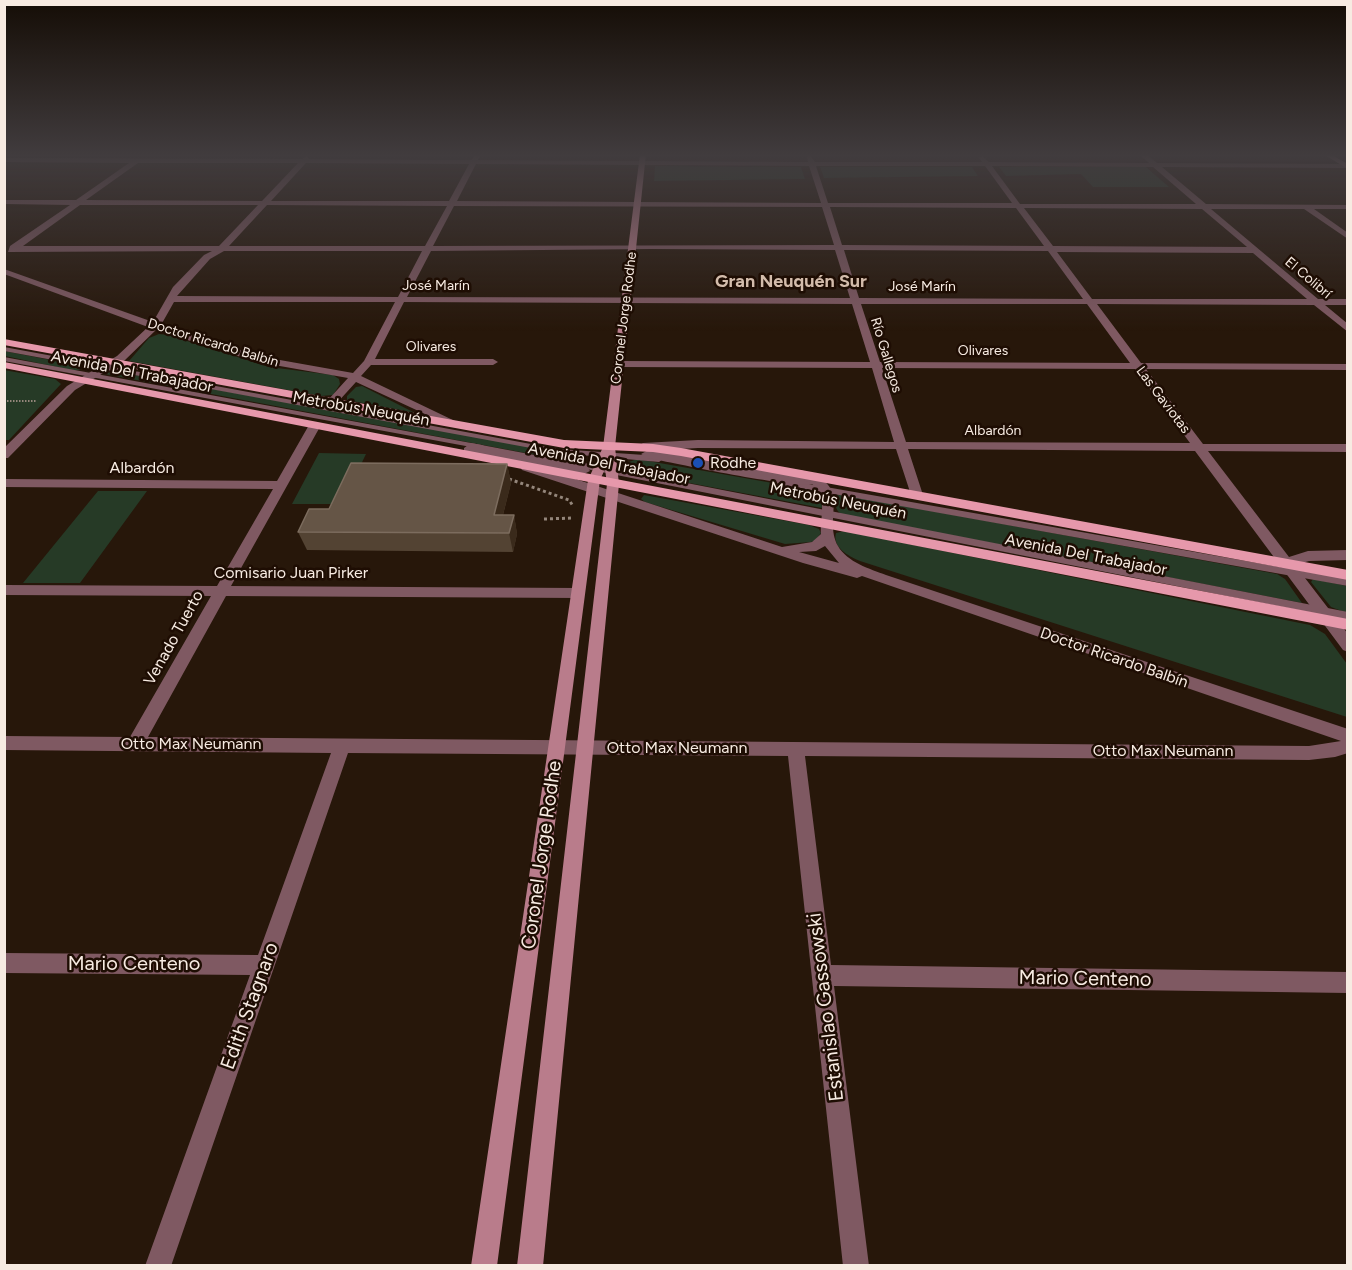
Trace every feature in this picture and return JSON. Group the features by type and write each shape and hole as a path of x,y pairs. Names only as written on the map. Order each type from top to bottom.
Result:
{"main road":[{"name":"Coronel Jorge Rodhe","path":"484,1266 578,593 608,452 636,213"},
{"name":"Avenida Del Trabajador","path":"4,342 109,365 332,402 608,452 681,452 916,495 1289,568 1347,575"},
{"name":"Avenida Del Trabajador","path":"4,365 87,378 526,467"},
{"name":"Coronel Jorge Rodhe","path":"530,1266 585,747 603,482"},
{"name":"Avenida Del Trabajador","path":"603,482 1325,616 1347,624"}],"street":[{"path":"4,255 61,213"},
{"path":"4,454 65,393 135,347 156,326 172,299 188,290 220,257 221,249 255,213"},
{"path":"332,402 368,362 447,213"},
{"name":"Río Gallegos","path":"827,213 916,495"},
{"name":"Las Gaviotas","path":"1023,213 1347,646"},
{"name":"El Colibrí","path":"1212,213 1347,329"},
{"path":"1315,213 1347,237"},
{"path":"13,248 1254,250"},
{"name":"Doctor Ricardo Balbín","path":"4,271 156,326 269,362 339,371 453,424"},
{"name":"José Marín","path":"172,299 1347,302"},
{"name":"Olivares","path":"368,362 494,362"},
{"name":"Olivares","path":"619,364 1347,367"},
{"name":"Venado Tuerto","path":"135,744 315,425"},
{"name":"Albardón","path":"644,451 698,444 1347,448"},
{"path":"471,447 582,468 584,471 468,451 471,447"},
{"path":"644,451 652,452 813,482 791,482 644,451"},
{"name":"Doctor Ricardo Balbín","path":"526,467 603,482 758,543 822,565 881,579 1347,736"},
{"path":"801,474 817,481 825,489"},
{"name":"Albardón","path":"4,483 280,485"},
{"name":"Doctor Ricardo Balbín","path":"825,489 829,497 831,544 843,560 881,579"},
{"path":"758,543 789,549 808,548 822,542 829,524"},
{"path":"1289,568 1313,555 1347,555"},
{"name":"Comisario Juan Pirker","path":"4,590 578,593"},
{"name":"Otto Max Neumann","path":"4,743 1309,753 1335,750 1347,745"},
{"name":"Edith Stagnaro","path":"158,1266 342,746"},
{"name":"Estanislao Gassowski","path":"796,749 856,1266"},
{"name":"Mario Centeno","path":"4,963 264,965"},
{"name":"Mario Centeno","path":"822,975 1347,983"}],"lane":[{"name":"Metrobús Neuquén","path":"4,349 109,365 558,451 608,452 650,458 1289,568 1347,583"},
{"name":"Metrobús Neuquén","path":"4,359 87,378 603,482"},
{"path":"1325,616 1347,616"}],"path":[{"path":"4,401 42,401 36,408"},
{"path":"503,477 569,500 573,506 572,528"},
{"path":"544,519 573,518"}],"green space":[{"path":"159,334 269,367 333,375 339,379 340,384 333,395 321,396 129,361 149,338"},
{"path":"4,351 84,367 71,370 5,356"},
{"path":"4,370 55,379 61,384 9,440 5,440"},
{"path":"113,371 584,456 587,459 579,463 105,374"},
{"path":"362,386 415,413 347,400 347,396 356,387"},
{"path":"319,453 366,454 342,504 292,504"},
{"path":"637,459 818,491 821,492 822,508 631,472 629,462"},
{"path":"98,491 147,491 80,583 23,583"},
{"path":"839,494 1277,574 1285,579 1302,603 841,514 836,504 836,496"},
{"path":"644,495 809,525 819,529 821,533 815,541 785,544 645,502 641,499"},
{"path":"844,531 1310,625 1325,634 1347,664 1347,717 860,561 846,554 836,543 836,533"},
{"path":"1313,579 1347,586 1347,613 1331,607 1311,582"}],"building":[{"path":"351,463 507,464 494,515 514,515 509,533 298,532 309,509 329,509"}],"place":[{"name":"Rodhe","path":"698,463"}],"district":[{"name":"Gran Neuquén Sur","path":"791,282"}]}
